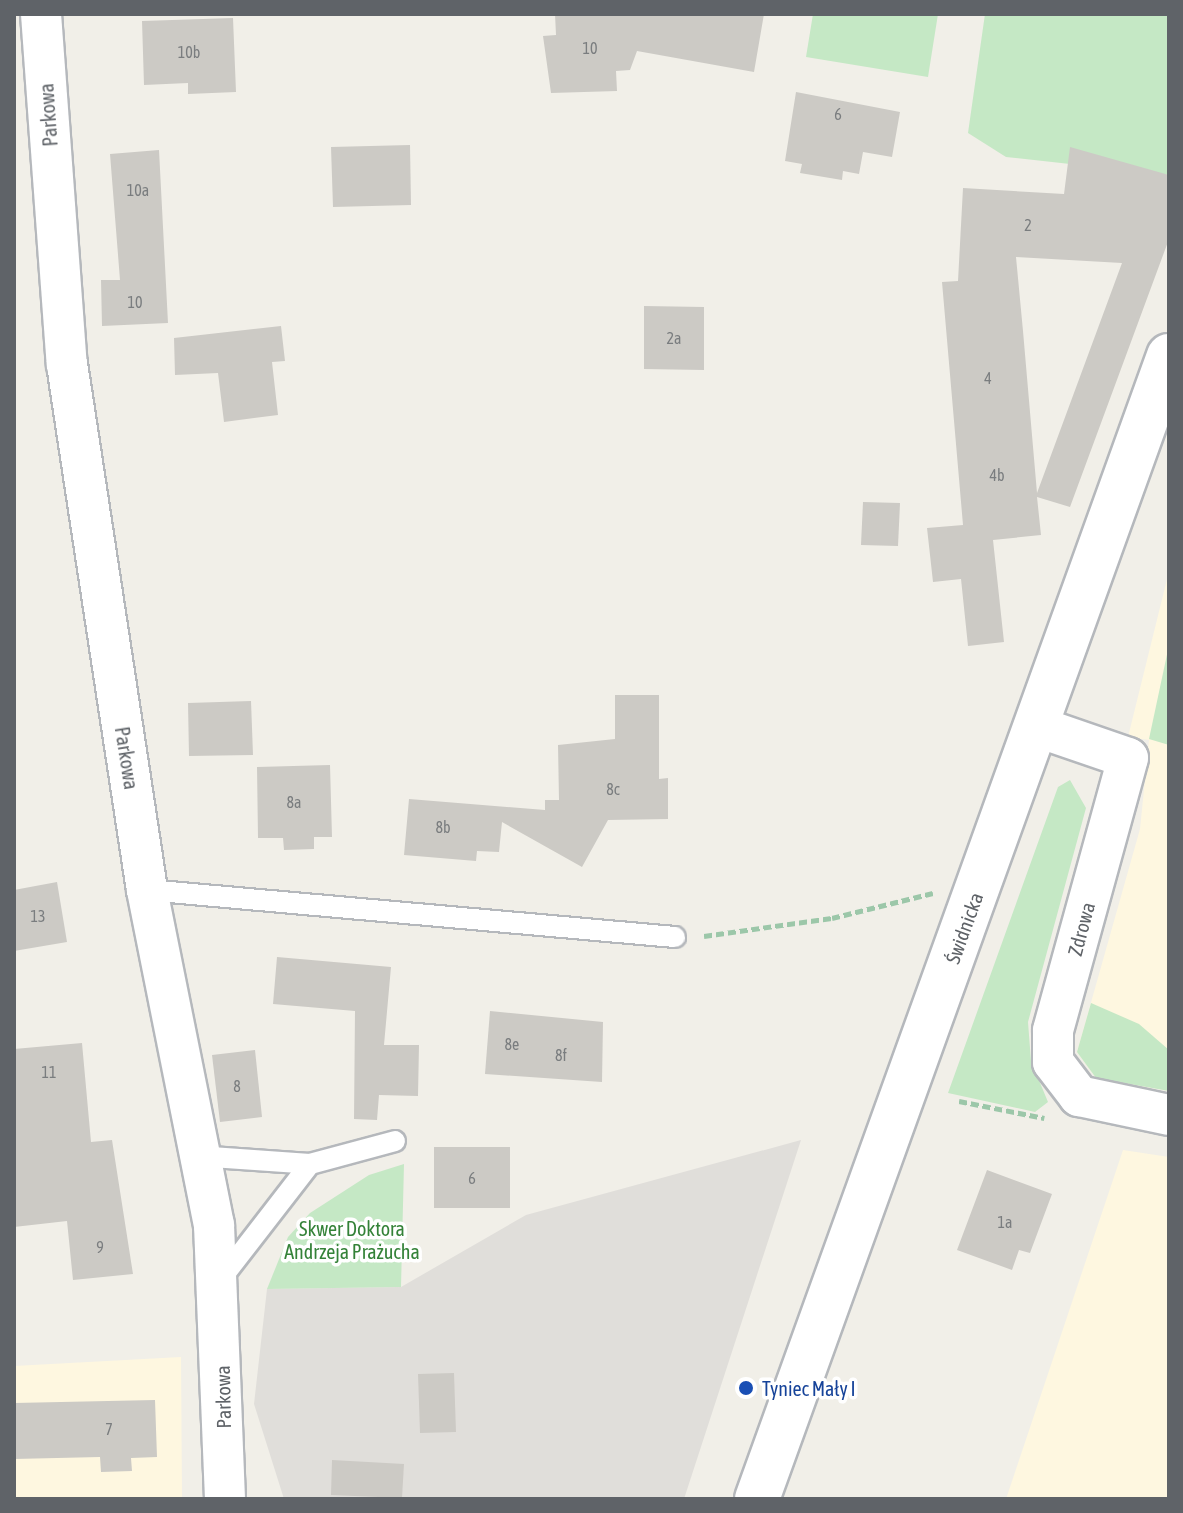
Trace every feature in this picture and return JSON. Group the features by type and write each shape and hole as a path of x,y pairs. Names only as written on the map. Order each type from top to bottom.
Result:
{"street":[{"name":"Parkowa","path":"41,14 67,364 147,890 221,1279 225,1499"},
{"name":"Świdnicka","path":"757,1499 1038,727 1169,356"},
{"name":"Zdrowa","path":"1038,727 1128,758 1053,1031 1053,1062 1079,1096 1169,1115"}],"lane":[{"path":"147,890 675,937"},
{"path":"197,1156 310,1164 395,1141"},
{"path":"221,1279 310,1164"}],"path":[{"path":"675,937 832,918 943,891"},
{"path":"959,1101 976,1105"}],"shaded area":[{"path":"1169,571 1169,1091 1096,1078 1077,1052 1140,829 1149,740 1128,737"},
{"path":"801,1140 684,1499 284,1499 254,1404 267,1289 401,1287 526,1215"},
{"path":"1123,1150 1169,1157 1169,1499 1006,1499"},
{"path":"181,1357 182,1499 14,1499 14,1366"}],"green space":[{"path":"813,14 938,14 928,77 806,57"},
{"path":"985,14 1169,14 1169,175 1006,157 968,133"},
{"path":"1169,645 1169,745 1149,739"},
{"path":"1070,780 1086,808 1028,1022 1031,1061 1048,1102 1035,1112 948,1093 1058,787"},
{"path":"1091,1003 1139,1024 1169,1050 1169,1091 1096,1078 1077,1052"},
{"name":"Skwer Doktora Andrzeja Prażucha","path":"404,1164 401,1287 267,1289 288,1237 310,1213 369,1175"}],"building":[{"path":"555,14 764,14 754,72 637,51 630,70 616,71 617,91 551,93 543,36 556,35"},
{"path":"233,18 236,92 188,94 188,83 144,85 142,21"},
{"path":"796,92 900,112 892,157 863,152 859,174 843,171 842,180 800,173 802,164 785,161"},
{"path":"410,145 411,205 333,207 331,147"},
{"path":"1070,147 1169,175 1169,239 1070,507 1037,497 1041,535 993,540 1004,642 968,646 961,579 933,582 927,528 963,525 942,282 958,281 963,188 1064,194","holes":["1016,257 1122,263 1037,493"]},
{"path":"159,150 168,323 102,326 101,280 120,280 110,154"},
{"path":"644,306 704,307 704,370 644,369"},
{"path":"281,326 285,361 272,362 278,415 224,422 218,373 175,375 174,338"},
{"path":"863,502 900,503 898,546 861,545"},
{"path":"615,695 659,695 659,779 668,778 668,819 608,820 582,867 502,822 499,852 477,851 476,861 404,855 409,799 545,810 545,800 559,800 558,745 615,739"},
{"path":"251,701 253,755 189,756 188,703"},
{"path":"330,765 332,837 314,837 314,849 284,850 283,838 258,838 257,767"},
{"path":"57,882 67,942 14,951 14,890"},
{"path":"277,957 391,967 384,1045 419,1045 418,1096 379,1095 377,1120 354,1119 355,1011 273,1004"},
{"path":"490,1011 603,1022 602,1082 485,1074"},
{"path":"82,1043 91,1142 112,1140 133,1274 73,1280 67,1221 14,1227 14,1049"},
{"path":"255,1050 262,1117 220,1122 212,1055"},
{"path":"434,1147 510,1147 510,1208 434,1208"},
{"path":"987,1170 1052,1194 1030,1253 1019,1250 1012,1270 957,1250"},
{"path":"454,1373 456,1432 420,1433 418,1374"},
{"path":"155,1400 157,1457 131,1458 132,1471 101,1472 100,1457 14,1459 14,1403"},
{"path":"332,1460 404,1464 402,1498 331,1495"}],"place":[{"name":"Tyniec Mały I","path":"746,1388"}]}
